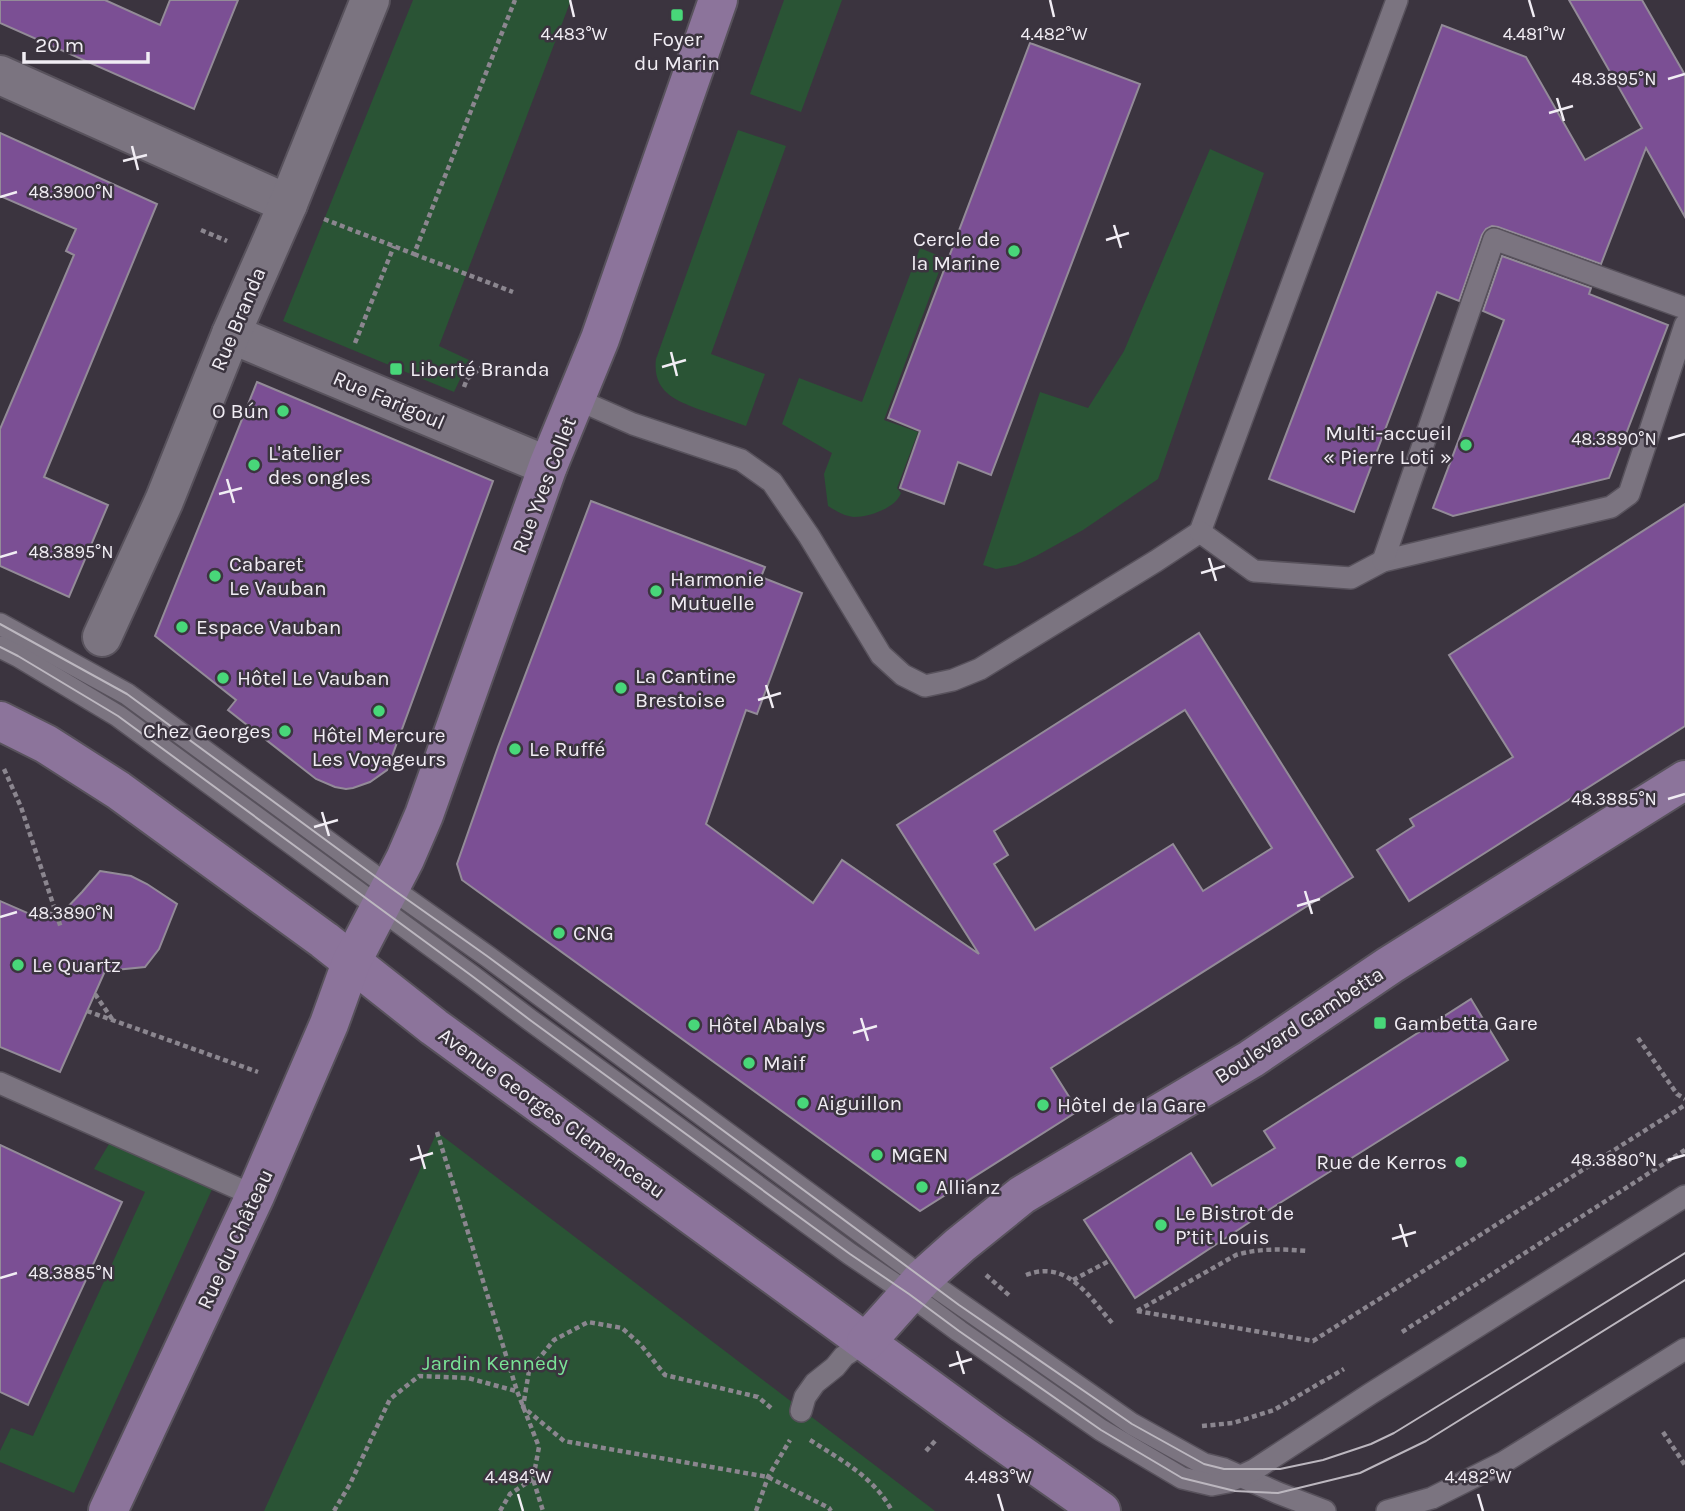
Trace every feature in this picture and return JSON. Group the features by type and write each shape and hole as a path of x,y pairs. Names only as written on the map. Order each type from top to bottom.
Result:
{"main road":[{"name":"Rue Yves Collet","path":"351,963 405,859 424,815 548,466 607,318 718,0"},
{"name":"Avenue Georges Clemenceau","path":"0,721 46,744 118,790 324,940 435,1027 990,1433 1101,1511"},
{"name":"Boulevard Gambetta","path":"866,1342 916,1286 960,1245 1022,1195 1251,1059 1390,965 1685,780"},
{"name":"Rue du Château","path":"108,1511 255,1196 330,1024 351,963"}],"street":[{"name":"Rue Branda","path":"102,637 164,500 231,334 301,209 370,0"},
{"path":"0,75 301,209"},
{"name":"Rue Farigoul","path":"231,334 548,466"}],"lane":[{"path":"576,399 634,424 741,460 772,482 881,654 903,675 925,686 953,680 980,669 1200,531 1397,0"},
{"path":"1383,561 1494,239 1685,308"},
{"path":"1200,531 1254,571 1351,578 1383,561 1611,507 1629,494 1685,325"},
{"path":"0,624 127,694 385,899 850,1254 916,1286 1132,1424 1204,1464 1224,1469 1240,1478 1325,1511"},
{"path":"0,647 118,716 385,899"},
{"path":"0,1083 255,1196"},
{"path":"1240,1478 1685,1196"},
{"path":"799,1420 805,1397 816,1383 844,1356 866,1342"},
{"path":"1387,1511 1432,1497 1504,1462 1685,1349"}],"path":[{"path":"414,254 516,0"},
{"path":"301,209 513,292"},
{"path":"357,339 394,246"},
{"path":"467,379 487,363"},
{"path":"3,769 21,807 61,928"},
{"path":"95,994 112,1019"},
{"path":"87,1011 258,1072"},
{"path":"1638,1038 1677,1094 1685,1099"},
{"path":"1308,1251 1251,1250 1236,1255 1137,1311 1312,1341 1685,1105"},
{"path":"437,1132 517,1391 538,1447 533,1479 543,1511"},
{"path":"1398,1335 1685,1150"},
{"path":"960,1245 980,1270 1021,1304"},
{"path":"1073,1280 1111,1260"},
{"path":"1026,1275 1052,1271 1073,1280 1114,1324"},
{"path":"523,1407 529,1371 554,1340 588,1322 622,1328 641,1345 665,1374 758,1397 799,1420 811,1441 868,1480 892,1511"},
{"path":"1196,1427 1233,1423 1274,1410 1352,1364"},
{"path":"334,1511 350,1484 390,1399 419,1376 468,1377 517,1391"},
{"path":"523,1407 564,1441 768,1478 831,1511"},
{"path":"756,1511 768,1478 799,1420"},
{"path":"1663,1432 1685,1465"},
{"path":"500,1511 510,1494 533,1479"},
{"path":"507,1500 509,1511"}],"green space":[{"path":"413,0 571,0 439,346 469,360 454,392 283,321"},
{"path":"784,0 842,0 801,112 750,94"},
{"path":"738,130 786,146 711,354 765,374 746,426 676,399 662,388 656,371 656,359"},
{"path":"1210,149 1264,173 1158,479 1083,530 1036,556 1016,565 996,569 983,565 1040,392 1088,408 1124,351"},
{"path":"920,248 944,258 884,420 918,432 897,488 901,493 894,503 860,517 847,516 828,506 824,474 832,453 782,424 799,378 862,402"},
{"name":"Jardin Kennedy","path":"437,1132 935,1511 264,1511"},
{"path":"115,1134 214,1185 74,1493 0,1462 0,1451 11,1428 33,1436 145,1192 94,1169"}],"building":[{"path":"0,0 105,0 160,25 170,0 238,0 194,109 0,23"},
{"path":"1569,0 1642,0 1685,75 1685,217 1646,148 1601,264 1498,227 1486,229 1459,301 1437,292 1354,512 1269,479 1442,25 1526,57 1585,160 1642,128"},
{"name":"Cercle de la Marine","path":"1030,43 1140,84 991,475 958,462 944,504 900,488 920,431 888,418"},
{"path":"0,133 157,204 44,477 108,505 69,597 0,566 0,429 74,255 66,251 76,229 0,196"},
{"path":"1502,256 1591,288 1589,294 1668,325 1609,478 1453,516 1433,508 1504,320 1483,311"},
{"path":"257,382 493,481 387,770 370,782 353,788 335,787 316,779 228,710 236,700 155,636"},
{"path":"591,501 765,567 761,577 802,593 757,714 746,710 706,824 813,903 842,860 979,954 897,825 1199,633 1353,877 1051,1068 1078,1111 920,1211 462,880 457,864","holes":["1185,710 1272,848 1203,891 1173,844 1035,930 994,864 1008,855 994,831"]},
{"path":"1685,504 1685,726 1409,901 1377,850 1414,826 1410,819 1513,757 1449,655"},
{"path":"100,871 131,876 177,904 159,949 145,967 105,971 60,1072 0,1047 0,901 41,919 38,911 61,914"},
{"path":"1471,999 1508,1060 1259,1216 1135,1298 1084,1220 1191,1153 1212,1186 1275,1148 1264,1131"},
{"path":"0,1145 122,1202 28,1405 0,1392"}],"tram line":[{"path":"0,624 127,694 959,1305 1132,1424 1204,1464 1224,1469 1280,1469 1323,1460 1371,1444 1394,1433 1685,1253"},
{"path":"0,647 118,716 850,1254 1101,1430 1182,1478 1235,1491 1278,1493 1360,1473 1426,1441 1685,1280"}],"place":[{"name":"Foyer du Marin","path":"677,15"},
{"name":"Cercle de la Marine","path":"1014,251"},
{"name":"Liberté Branda","path":"396,369"},
{"name":"O Bún","path":"283,411"},
{"name":"Multi-accueil « Pierre Loti »","path":"1466,445"},
{"name":"L'atelier des ongles","path":"254,465"},
{"name":"Cabaret Le Vauban","path":"215,576"},
{"name":"Harmonie Mutuelle","path":"656,591"},
{"name":"Espace Vauban","path":"182,627"},
{"name":"Hôtel Le Vauban","path":"223,678"},
{"name":"La Cantine Brestoise","path":"621,688"},
{"name":"Hôtel Mercure Les Voyageurs","path":"379,711"},
{"name":"Chez Georges","path":"285,731"},
{"name":"Le Ruffé","path":"515,749"},
{"name":"CNG","path":"559,933"},
{"name":"Le Quartz","path":"18,965"},
{"name":"Gambetta Gare","path":"1380,1023"},
{"name":"Hôtel Abalys","path":"694,1025"},
{"name":"Maif","path":"749,1063"},
{"name":"Aiguillon","path":"803,1103"},
{"name":"Hôtel de la Gare","path":"1043,1105"},
{"name":"MGEN","path":"877,1155"},
{"name":"Rue de Kerros","path":"1461,1162"},
{"name":"Allianz","path":"922,1187"},
{"name":"Le Bistrot de P’tit Louis","path":"1161,1225"}]}
